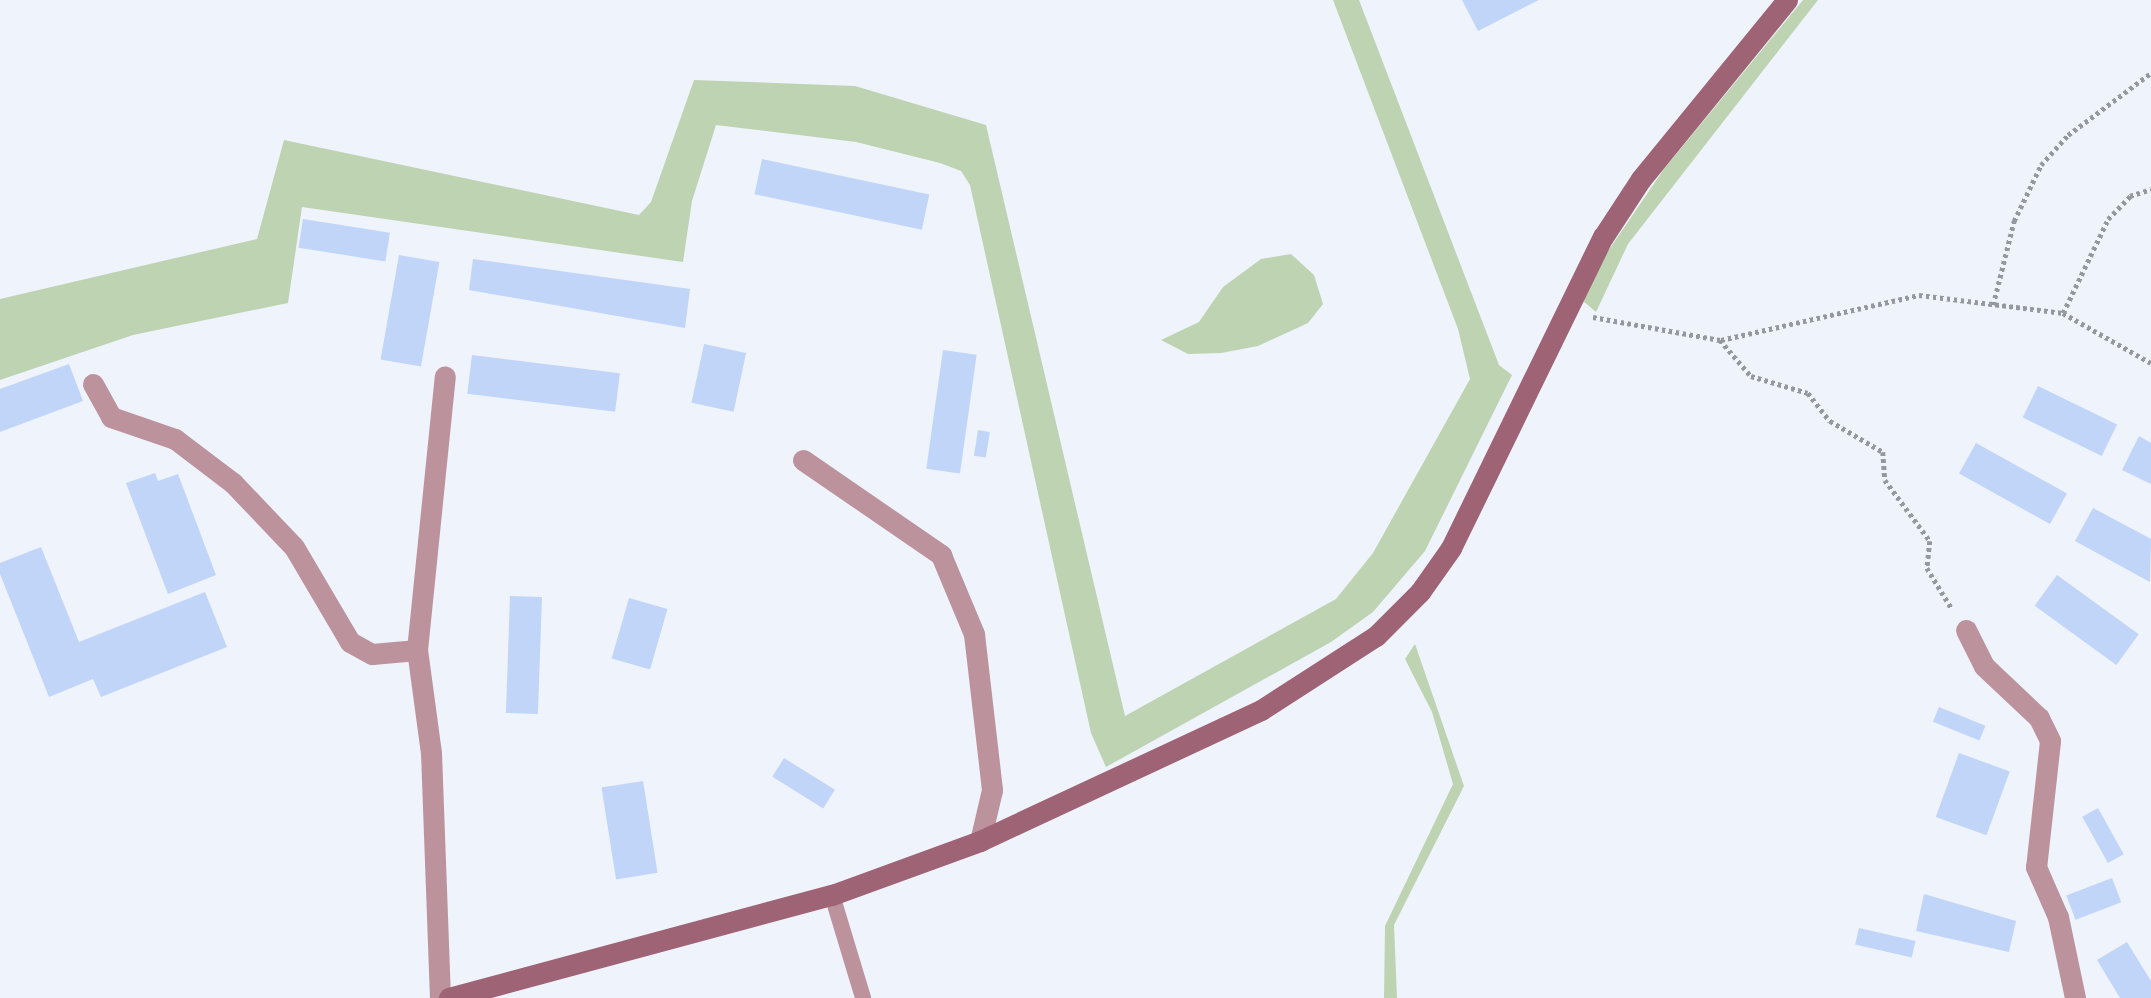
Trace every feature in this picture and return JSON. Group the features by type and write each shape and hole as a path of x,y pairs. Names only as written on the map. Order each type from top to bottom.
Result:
{"street":[{"path":"449,998 832,895 980,841 1261,710 1376,636 1420,592 1451,548 1571,302 1642,179 1787,0"},
{"path":"440,998 431,753 417,650 445,376"},
{"path":"93,384 111,417 175,439 233,483 294,547 350,642 372,654 417,650"},
{"path":"803,460 942,555 974,634 992,790 980,841"},
{"path":"1966,630 1984,666 2039,718 2050,741 2036,867 2058,917 2075,998"}],"lane":[{"path":"832,895 863,998"}],"path":[{"path":"1993,305 2014,221 2041,165 2068,135 2151,73"},
{"path":"2063,313 2108,219 2130,196 2151,189"},
{"path":"1571,302 1600,321 1720,340 1919,295 2063,313 2151,363"},
{"path":"1720,340 1751,376 1808,393 1829,421 1883,453 1885,480 1930,541 1927,568 1966,630"}],"green space":[{"path":"1333,0 1359,0 1499,365 1512,375 1425,551 1373,612 1331,642 1106,767 1091,733 970,185 961,171 940,163 856,142 716,125 692,201 683,262 302,207 288,303 133,335 0,380 0,299 257,239 284,140 639,215 651,202 694,80 855,86 986,125 1125,716 1336,599 1373,553 1470,379 1458,329"},
{"path":"1803,0 1818,0 1628,244 1596,312 1583,301 1604,257 1664,169"},
{"path":"1291,254 1314,275 1323,304 1308,323 1258,346 1221,353 1188,354 1161,340 1199,322 1223,287 1261,259"},
{"path":"1415,644 1464,786 1394,925 1397,998 1384,998 1385,926 1453,784 1432,712 1405,659"}],"building":[{"path":"1462,0 1539,0 1478,31"},
{"path":"762,159 929,195 922,230 755,194"},
{"path":"303,219 390,233 385,261 298,248"},
{"path":"399,255 439,262 421,367 381,359"},
{"path":"473,259 690,289 685,328 469,290"},
{"path":"704,344 746,353 734,412 692,403"},
{"path":"943,350 977,355 960,474 926,469"},
{"path":"472,355 620,373 615,412 467,394"},
{"path":"69,364 83,401 0,432 0,389"},
{"path":"2038,386 2117,425 2102,456 2023,417"},
{"path":"978,430 990,432 986,458 974,456"},
{"path":"2139,436 2151,443 2151,484 2122,470"},
{"path":"1976,443 2067,493 2050,524 1959,474"},
{"path":"155,473 158,481 178,474 216,575 168,594 126,483"},
{"path":"2093,508 2151,539 2150,582 2075,541"},
{"path":"41,547 79,642 205,592 227,647 101,697 93,679 49,697 0,574 0,563"},
{"path":"2057,575 2139,634 2116,665 2035,606"},
{"path":"510,596 542,597 538,714 506,713"},
{"path":"629,598 667,609 650,670 612,659"},
{"path":"1939,707 1985,726 1979,741 1933,722"},
{"path":"1959,753 2010,771 1986,835 1936,817"},
{"path":"784,758 835,790 823,808 772,777"},
{"path":"643,781 658,873 616,879 602,788"},
{"path":"2098,808 2124,854 2108,863 2082,817"},
{"path":"2112,878 2121,902 2076,920 2066,896"},
{"path":"1924,894 2016,921 2009,952 1916,931"},
{"path":"1859,928 1916,941 1912,958 1855,945"},
{"path":"2127,942 2151,981 2151,998 2120,998 2097,960"}]}
